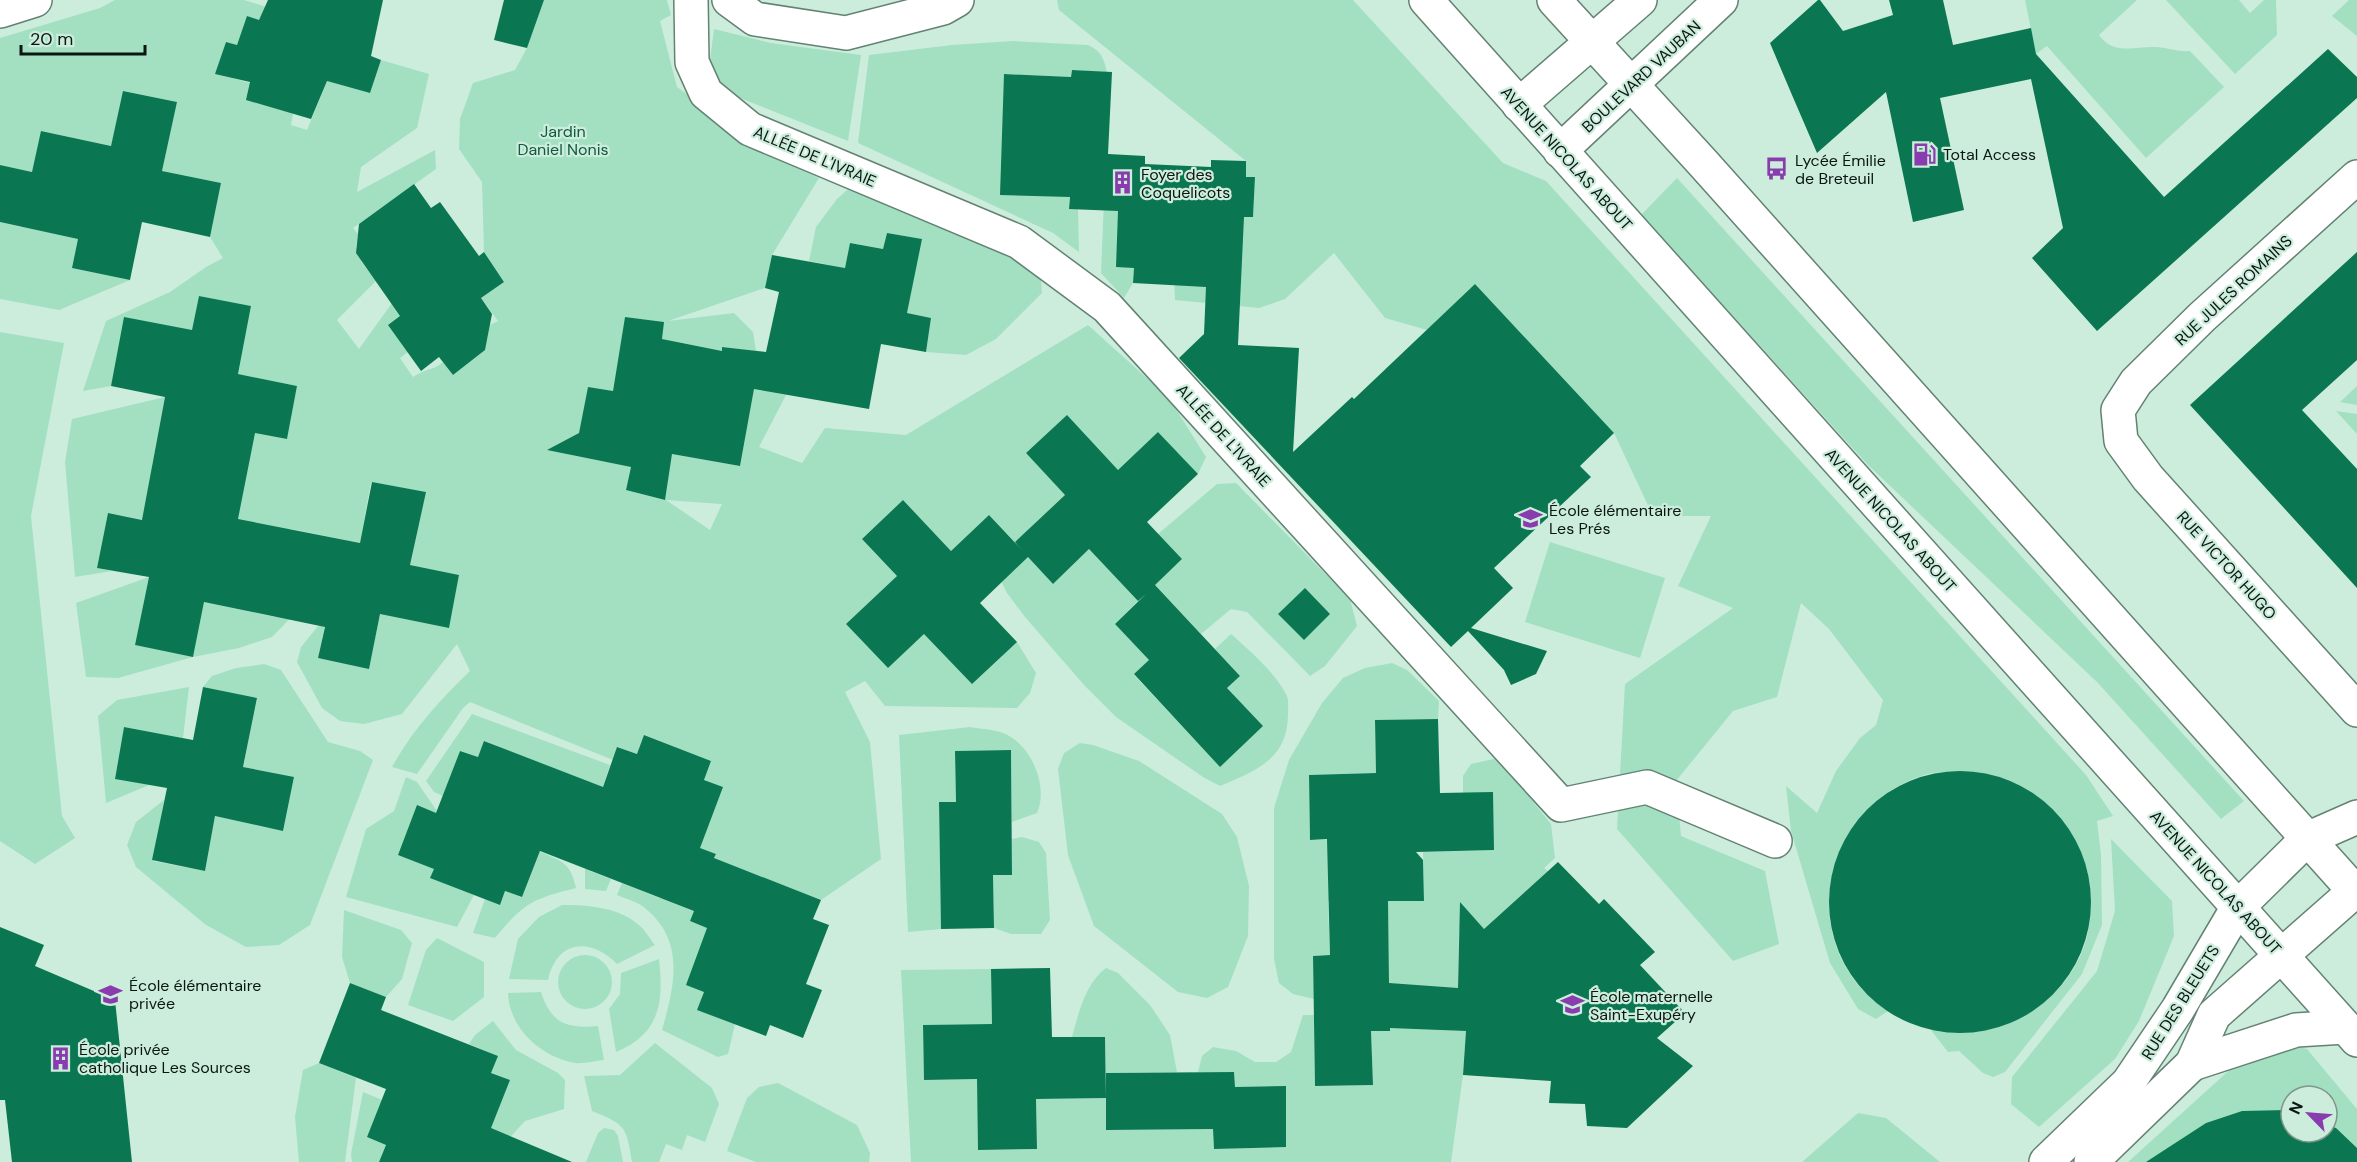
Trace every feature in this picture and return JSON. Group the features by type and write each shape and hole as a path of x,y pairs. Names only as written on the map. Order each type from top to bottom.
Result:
{"street":[{"path":"0,11 35,0"},
{"name":"ALLÉE DE L'IVRAIE","path":"691,0 692,62 706,93 750,129 1019,242 1107,307 1561,805 1647,787 1775,841"},
{"path":"729,0 755,19 846,33 943,8 957,0"},
{"name":"AVENUE NICOLAS ABOUT","path":"1426,0 2351,1033"},
{"path":"1554,0 2356,891 2281,954 2214,1015 2192,1064 2091,1162"},
{"path":"1519,105 1641,0"},
{"name":"BOULEVARD VAUBAN","path":"1560,151 1721,0"},
{"name":"RUE JULES ROMAINS","path":"2118,410 2136,382 2202,317 2357,177"},
{"name":"RUE VICTOR HUGO","path":"2118,410 2121,441 2148,478 2357,710"},
{"path":"2307,838 2357,817"},
{"name":"RUE DES BLEUETS","path":"2046,1162 2128,1083 2178,1009 2238,907 2307,838"},
{"path":"2192,1064 2296,1030 2351,1033"}],"green space":[{"name":"Jardin Daniel Nonis","path":"115,0 244,0 270,8 264,22 247,17 237,45 226,42 218,67 232,78 250,83 293,114 291,125 307,130 327,81 370,93 381,60 429,74 417,128 361,167 357,192 435,150 436,169 353,228 358,234 356,248 365,259 361,261 376,281 337,320 359,349 392,303 401,316 389,325 408,352 400,358 413,377 443,362 453,375 480,354 477,348 487,339 490,325 498,321 481,298 504,282 484,252 482,182 459,149 460,119 473,83 515,70 527,48 544,0 667,0 671,15 660,21 677,87 775,158 819,178 772,255 765,288 668,321 734,313 753,332 756,351 723,347 722,351 662,339 663,322 625,317 613,391 588,388 579,433 569,439 567,454 631,467 626,490 664,500 672,454 740,466 754,389 786,395 759,447 802,463 825,428 906,435 1088,325 1169,398 1206,457 1198,474 1158,432 1118,470 1066,416 1026,453 1065,495 1015,542 989,515 951,551 903,500 862,539 897,576 846,624 888,668 924,634 1017,642 1036,673 1030,693 1017,708 885,706 865,681 845,692 870,742 881,859 821,900 749,872 708,875 716,854 694,846 723,787 704,780 711,761 645,735 637,754 618,747 613,760 470,702 463,708 417,774 392,767 428,716 470,671 457,644 402,714 364,724 340,721 322,708 297,662 301,647 327,615 318,658 369,668 380,614 449,628 459,575 410,565 425,492 371,482 360,543 291,529 231,554 219,426 287,439 297,386 238,374 251,306 199,296 189,346 125,318 111,386 83,391 106,321 170,292 223,258 210,237 221,183 162,171 177,102 124,91 111,146 42,131 32,172 0,165 0,38 100,8","holes":["666,500 722,504 710,530"]},
{"path":"1057,0 1353,0 1503,163 1546,181 2086,775 2113,816 2097,821 2101,855 2102,925 2082,974 2005,1072 1993,1077 1983,1073 1959,1051 1948,1052 1931,1030 1956,1033 1981,1031 2005,1025 2027,1014 2047,1000 2064,982 2078,961 2088,934 2090,885 2088,872 2078,847 2072,835 2056,815 2023,788 2010,782 1984,774 1955,772 1933,773 1909,781 1887,793 1862,815 1844,842 1833,872 1829,903 1832,934 1843,963 1862,989 1888,1011 1876,1019 1858,1009 1830,963 1791,831 1786,786 1817,813 1836,771 1860,738 1876,725 1883,700 1829,629 1801,603 1777,697 1733,711 1676,781 1681,836 1765,871 1779,944 1733,961 1617,829 1625,684 1733,608 1678,586 1711,516 1653,516 1614,433 1475,284 1427,330 1385,318 1334,253 1285,299 1259,308 1175,300 1174,277 1206,279 1206,292 1244,217 1253,217 1255,177 1246,177 1246,161 1059,10"},
{"path":"2025,0 2137,0 2099,35 2105,42 2118,48 2157,47 2190,51 2224,87 2146,158 2047,46 2036,54"},
{"path":"2166,0 2239,0 2250,13 2264,0 2276,0 2277,35 2235,74"},
{"path":"2349,0 2357,0 2357,36 2332,16"},
{"path":"714,29 771,43 861,55 848,141 730,94 709,68"},
{"path":"1013,41 1088,45 1099,52 1105,63 1107,72 1072,70 1071,77 1004,74 1070,190 1069,209 1078,209 1079,252 1053,233 858,143 869,55 952,45"},
{"path":"1677,178 2244,801 2221,819 2097,682 1868,465 1641,215"},
{"path":"856,182 1040,269 1042,293 996,339 966,355 926,352 931,318 907,313 921,239 887,233 883,249 850,243 845,268 809,261 816,227 837,199"},
{"path":"30,183 88,195 72,268 130,280 59,310 0,299 0,222 21,227"},
{"path":"1104,200 1130,202 1134,268 1133,283 1124,298 1101,273"},
{"path":"0,332 64,343 31,516 62,816 75,838 35,864 0,841"},
{"path":"2357,386 2357,405 2340,402"},
{"path":"165,397 152,466 187,473 175,526 108,513 97,568 112,571 75,577 65,462 72,419"},
{"path":"2336,411 2357,414 2357,434"},
{"path":"1236,483 1350,599 1357,626 1325,666 1310,676 1247,612 1231,609 1201,634 1155,585 1182,559 1158,534 1217,484"},
{"path":"1550,542 1665,578 1640,658 1525,622"},
{"path":"1089,549 1138,601 1115,624 1149,660 1134,675 1220,766 1263,726 1227,688 1240,676 1215,649 1231,634 1269,671 1287,696 1288,707 1287,729 1282,742 1276,753 1267,761 1246,775 1220,786 1203,777 1116,717 1084,685 1025,617 1001,581 1028,557 1053,584"},
{"path":"149,577 135,645 193,656 204,602 275,617 318,590 272,637 239,648 193,657 118,678 86,677 76,603"},
{"path":"1392,663 1407,670 1439,701 1438,719 1375,720 1376,773 1309,775 1310,840 1357,839 1358,902 1328,901 1330,955 1313,956 1314,999 1293,994 1279,983 1274,959 1274,808 1289,760 1322,703 1343,678 1365,668"},
{"path":"264,664 281,670 328,742 360,751 373,760 310,925 279,945 246,947 206,925 136,867 127,845 136,822 164,800 153,861 205,871 215,816 283,830 294,778 243,767 257,699 203,687 212,676 236,668"},
{"path":"189,687 183,738 124,727 115,778 149,785 106,803 98,716 117,700"},
{"path":"472,714 610,765 602,789 485,741 478,757 460,751 443,796 434,792 426,781"},
{"path":"970,727 1003,733 1022,746 1035,767 1039,779 1041,791 1037,813 1012,822 1011,750 955,751 956,802 939,802 941,929 908,932 899,735"},
{"path":"1080,743 1093,745 1139,761 1222,814 1237,837 1249,886 1248,936 1228,987 1207,998 1178,992 1094,926 1068,855 1058,769 1064,753"},
{"path":"1498,758 1551,824 1555,858 1544,868 1548,871 1484,929 1459,930 1458,988 1447,988 1445,1030 1466,1031 1463,1075 1451,1162 911,1162 901,970 991,969 992,1024 923,1025 924,1080 977,1079 979,1150 1037,1149 1036,1099 1106,1098 1107,1130 1213,1129 1214,1149 1286,1147 1285,1086 1235,1087 1234,1072 1198,1072 1202,1056 1213,1047 1236,1051 1255,1062 1276,1062 1291,1052 1303,1015 1314,1015 1315,1086 1373,1085 1371,1031 1389,1031 1388,901 1424,900 1423,852 1494,850 1463,793 1463,776 1471,764"},
{"path":"406,777 417,782 439,814 417,806 434,869 431,878 474,895 457,927 346,897 366,829 394,811"},
{"path":"1022,837 1039,842 1046,853 1050,920 1041,934 1011,934 994,928 993,875 1012,875 1012,839"},
{"path":"2111,839 2172,901 2174,936 2139,1021 2115,1059 2039,1127 2011,1104 2012,1077 2097,971 2115,911"},
{"path":"540,852 568,868 576,888 530,904 514,917 495,938 473,933 485,899 500,905 505,891 522,897"},
{"path":"594,860 590,871 611,879 606,891 585,889 585,868"},
{"path":"622,883 659,898 698,901 690,921 712,930 704,992 698,1010 735,1024 728,1054 718,1057 662,1030 673,982 672,950 659,922 646,909 617,895"},
{"path":"562,905 603,908 623,915 642,928 655,945 617,964 596,949 576,947 567,950 559,957 552,967 548,980 509,979 518,939 539,917"},
{"path":"344,910 401,930 412,943 402,979 386,997 350,983 342,957"},
{"path":"437,938 484,962 484,997 453,1021 408,1005 426,950"},
{"path":"585,955 595,957 604,963 610,972 612,982 610,992 604,1001 595,1007 585,1009 575,1007 566,1001 560,992 558,982 560,972 566,963 575,957"},
{"path":"659,959 661,989 656,1015 642,1036 631,1045 616,1052 609,1009 620,994 621,973"},
{"path":"1106,968 1118,973 1150,1005 1170,1035 1177,1072 1106,1073 1105,1037 1072,1037 1088,990"},
{"path":"541,992 550,1011 561,1022 577,1026 598,1026 604,1060 575,1063 562,1060 529,1039 514,1018 508,993"},
{"path":"493,1021 516,1050 558,1073 565,1080 564,1109 525,1121 504,1144 482,1135 494,1120 510,1080 491,1073 497,1056 469,1044 475,1035"},
{"path":"655,1043 712,1088 719,1104 705,1142 687,1135 682,1150 666,1144 659,1162 632,1162 626,1134 622,1128 612,1120 592,1111 584,1076 620,1075"},
{"path":"2290,1045 2307,1049 2336,1084 2279,1084 2279,1111 2242,1111 2206,1123 2180,1140 2161,1162 2128,1162 2246,1055"},
{"path":"319,1063 356,1078 345,1162 299,1162 295,1117 303,1070"},
{"path":"778,1083 857,1125 870,1153 869,1162 756,1162 727,1151 747,1098 759,1087"},
{"path":"2339,1087 2357,1109 2357,1148 2339,1132"},
{"path":"363,1092 382,1100 367,1137 386,1145 379,1162 352,1162 351,1154"},
{"path":"1858,1113 1886,1118 1940,1162 1802,1162"},
{"path":"604,1128 614,1130 618,1136 623,1162 586,1162 598,1133"}],"building":[{"path":"268,0 383,0 371,56 381,60 370,93 327,81 311,119 246,100 250,82 215,74 226,42 237,45 247,16 259,20"},
{"path":"504,0 544,0 527,48 494,40"},
{"path":"1818,0 1843,31 1893,15 1889,0 1943,0 1953,45 2031,28 2036,54 2164,197 2328,49 2357,77 2357,98 2097,331 2032,258 2063,228 2031,79 1940,98 1964,210 1913,222 1886,92 1817,153 1792,95 1770,43"},
{"path":"1072,70 1112,72 1108,154 1145,156 1145,164 1211,167 1211,160 1246,161 1246,177 1255,177 1253,217 1244,217 1238,345 1299,348 1293,452 1352,397 1354,399 1475,284 1614,433 1580,466 1591,477 1494,568 1513,588 1471,628 1547,651 1536,674 1511,685 1504,670 1468,631 1451,647 1179,358 1204,334 1206,287 1133,283 1134,268 1116,267 1118,211 1069,209 1070,197 1000,195 1004,74 1071,77"},
{"path":"123,91 177,102 162,171 221,183 210,237 142,222 130,280 72,268 78,239 0,222 0,165 32,172 41,131 111,146"},
{"path":"414,184 431,208 440,202 479,256 484,252 504,282 481,298 492,314 485,350 453,375 439,357 421,371 388,325 400,316 356,253 359,224"},
{"path":"887,233 922,239 907,313 931,318 926,352 881,344 869,409 754,389 740,466 672,454 665,500 626,490 631,467 547,450 579,433 588,387 613,391 625,317 664,322 662,339 722,351 722,347 766,352 779,292 765,288 772,255 845,268 850,243 883,249"},
{"path":"2357,252 2357,360 2302,410 2357,469 2357,588 2190,405"},
{"path":"199,296 251,306 238,374 297,386 287,439 255,433 238,519 360,543 372,482 426,492 410,565 459,575 449,628 380,614 369,669 318,658 325,627 204,602 193,657 135,645 149,577 97,568 108,513 142,520 165,397 111,386 124,317 192,330"},
{"path":"1067,415 1118,470 1158,432 1198,474 1147,522 1182,559 1155,585 1240,676 1227,688 1263,726 1220,767 1134,674 1149,660 1115,624 1146,594 1138,601 1089,549 1053,584 1028,557 980,603 1017,642 972,684 924,634 888,668 846,624 897,576 862,539 903,500 951,551 989,515 1023,551 1015,542 1065,495 1026,453"},
{"path":"1305,588 1330,614 1304,640 1278,614"},
{"path":"203,687 257,698 243,767 294,777 283,831 215,816 205,871 152,860 167,788 115,779 124,727 193,740"},
{"path":"1438,719 1440,793 1493,792 1494,850 1416,852 1423,860 1424,901 1388,901 1389,983 1458,988 1460,902 1484,929 1558,862 1599,904 1604,899 1655,952 1640,965 1685,1013 1657,1038 1693,1066 1627,1128 1587,1126 1585,1104 1549,1103 1551,1081 1463,1075 1466,1031 1390,1028 1390,1031 1371,1031 1373,1085 1315,1086 1313,956 1330,955 1327,839 1310,840 1309,775 1376,773 1375,720"},
{"path":"644,735 711,761 704,780 723,787 700,848 716,854 714,858 821,900 813,919 829,925 806,984 822,990 803,1038 770,1025 766,1036 697,1010 704,992 686,985 707,928 690,921 694,911 540,851 522,897 505,891 500,905 430,878 434,869 398,855 417,805 436,813 460,751 478,757 484,741 603,787 617,747 637,754"},
{"path":"1011,750 1012,875 993,875 994,928 941,929 939,802 956,802 955,751"},
{"path":"1960,771 1986,774 2010,781 2033,793 2053,809 2069,829 2081,852 2088,876 2091,902 2088,928 2081,952 2069,975 2053,995 2033,1011 2010,1023 1986,1030 1960,1033 1934,1030 1910,1023 1887,1011 1867,995 1851,975 1839,952 1832,928 1829,902 1832,876 1839,852 1851,829 1867,809 1887,793 1910,781 1934,774"},
{"name":"École privée catholique Les Sources","path":"0,927 44,945 35,966 115,1000 132,1162 12,1162 5,1100 0,1100"},
{"path":"1050,968 1052,1037 1105,1037 1106,1098 1036,1099 1037,1149 978,1150 977,1079 924,1080 923,1025 992,1024 991,969"},
{"path":"350,983 386,997 381,1010 498,1056 491,1073 510,1080 491,1128 572,1162 379,1162 386,1145 367,1137 386,1089 319,1063"},
{"path":"1234,1072 1235,1087 1286,1086 1286,1147 1214,1149 1213,1129 1106,1130 1106,1073"},
{"path":"2279,1110 2279,1144 2339,1144 2339,1131 2357,1148 2357,1162 2146,1162 2206,1123 2242,1111"}],"place":[{"name":"Total Access","path":"1925,154"},
{"name":"Lycée Émilie de Breteuil","path":"1777,169"},
{"name":"Foyer des Coquelicots","path":"1123,183"},
{"name":"École élémentaire Les Prés","path":"1531,519"},
{"name":"École élémentaire privée","path":"111,994"},
{"name":"École maternelle Saint-Exupéry","path":"1572,1005"},
{"name":"École privée catholique Les Sources","path":"61,1058"}]}
